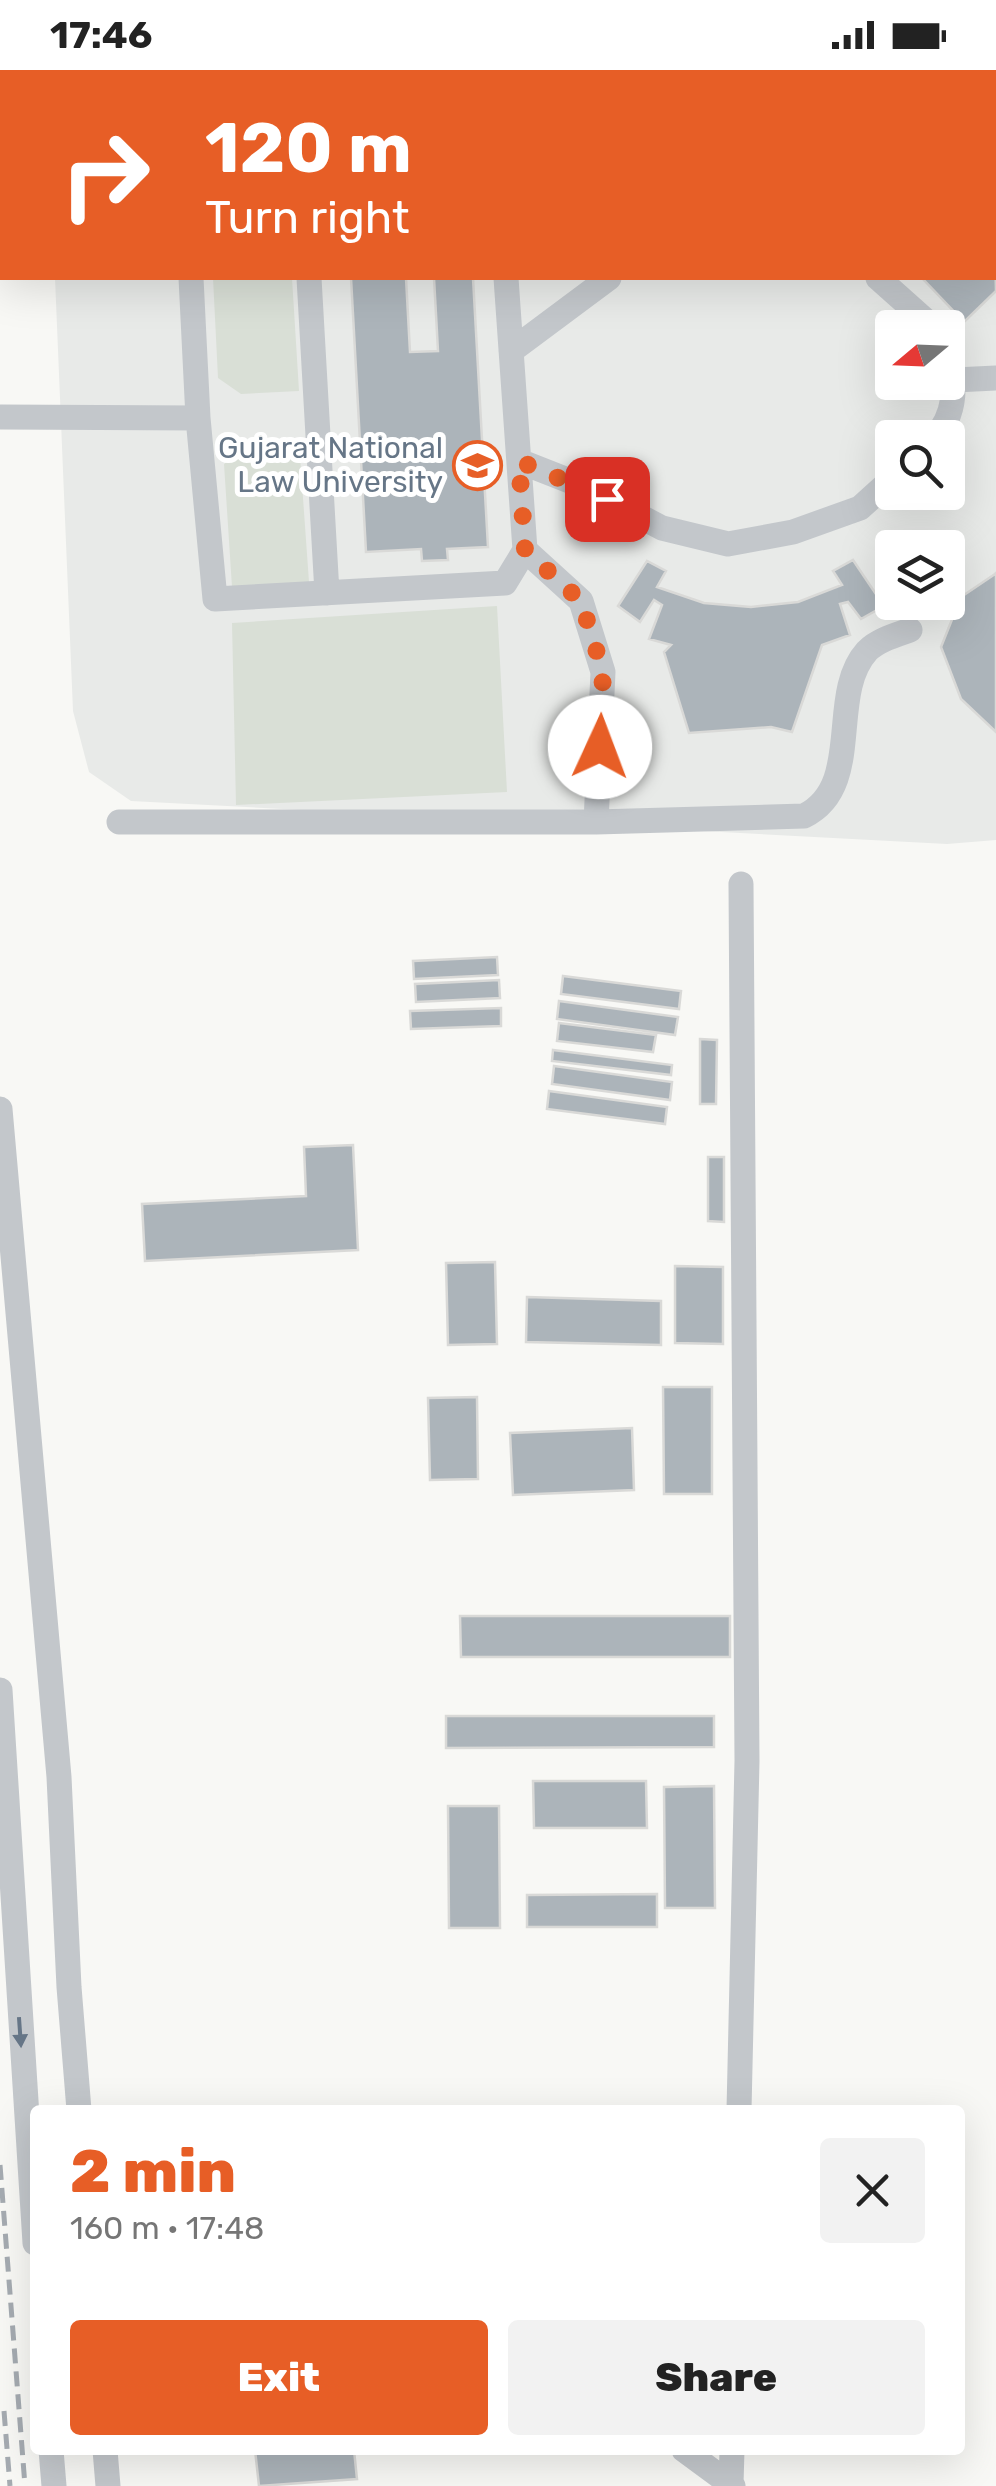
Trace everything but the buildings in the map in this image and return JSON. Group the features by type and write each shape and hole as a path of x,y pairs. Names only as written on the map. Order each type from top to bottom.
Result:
{"street":[{"path":"0,70 0,90"},
{"path":"191,280 198,418 215,599 505,583 525,550 506,280"},
{"path":"309,280 327,593"},
{"path":"511,351 607,280"},
{"path":"880,280 914,310"},
{"path":"965,372 996,378"},
{"path":"0,417 198,418"},
{"path":"519,461 580,485 662,528 728,544 793,532 860,508 875,495"},
{"path":"525,550 581,601 603,672 596,822"},
{"path":"119,822 596,822 804,816 819,809 837,775 854,676 866,652 910,630"},
{"path":"739,2105 747,1761 740,884"},
{"path":"0,1110 60,1777 79,2105"},
{"path":"0,1690 30,2131"},
{"path":"0,2138 30,2146"},
{"path":"51,2455 54,2486"},
{"path":"105,2455 108,2486"},
{"path":"691,2455 732,2485"},
{"path":"732,2455 732,2485"}],"shaded area":[{"name":"Gujarat National Law University","path":"55,280 996,280 996,840 947,844 131,801 89,772 73,711"},
{"path":"213,280 292,280 299,391 241,394 218,378"},
{"path":"299,442 309,582 232,587 224,464 251,445"},
{"path":"497,606 507,792 236,805 232,623"}],"railway":[{"path":"0,2165 25,2486"},
{"path":"4,2411 10,2486"}],"place":[{"name":"Gujarat National Law University","path":"478,465"}],"route":[{"path":"600,747 603,672 581,601 525,550 519,461 607,499"}]}
